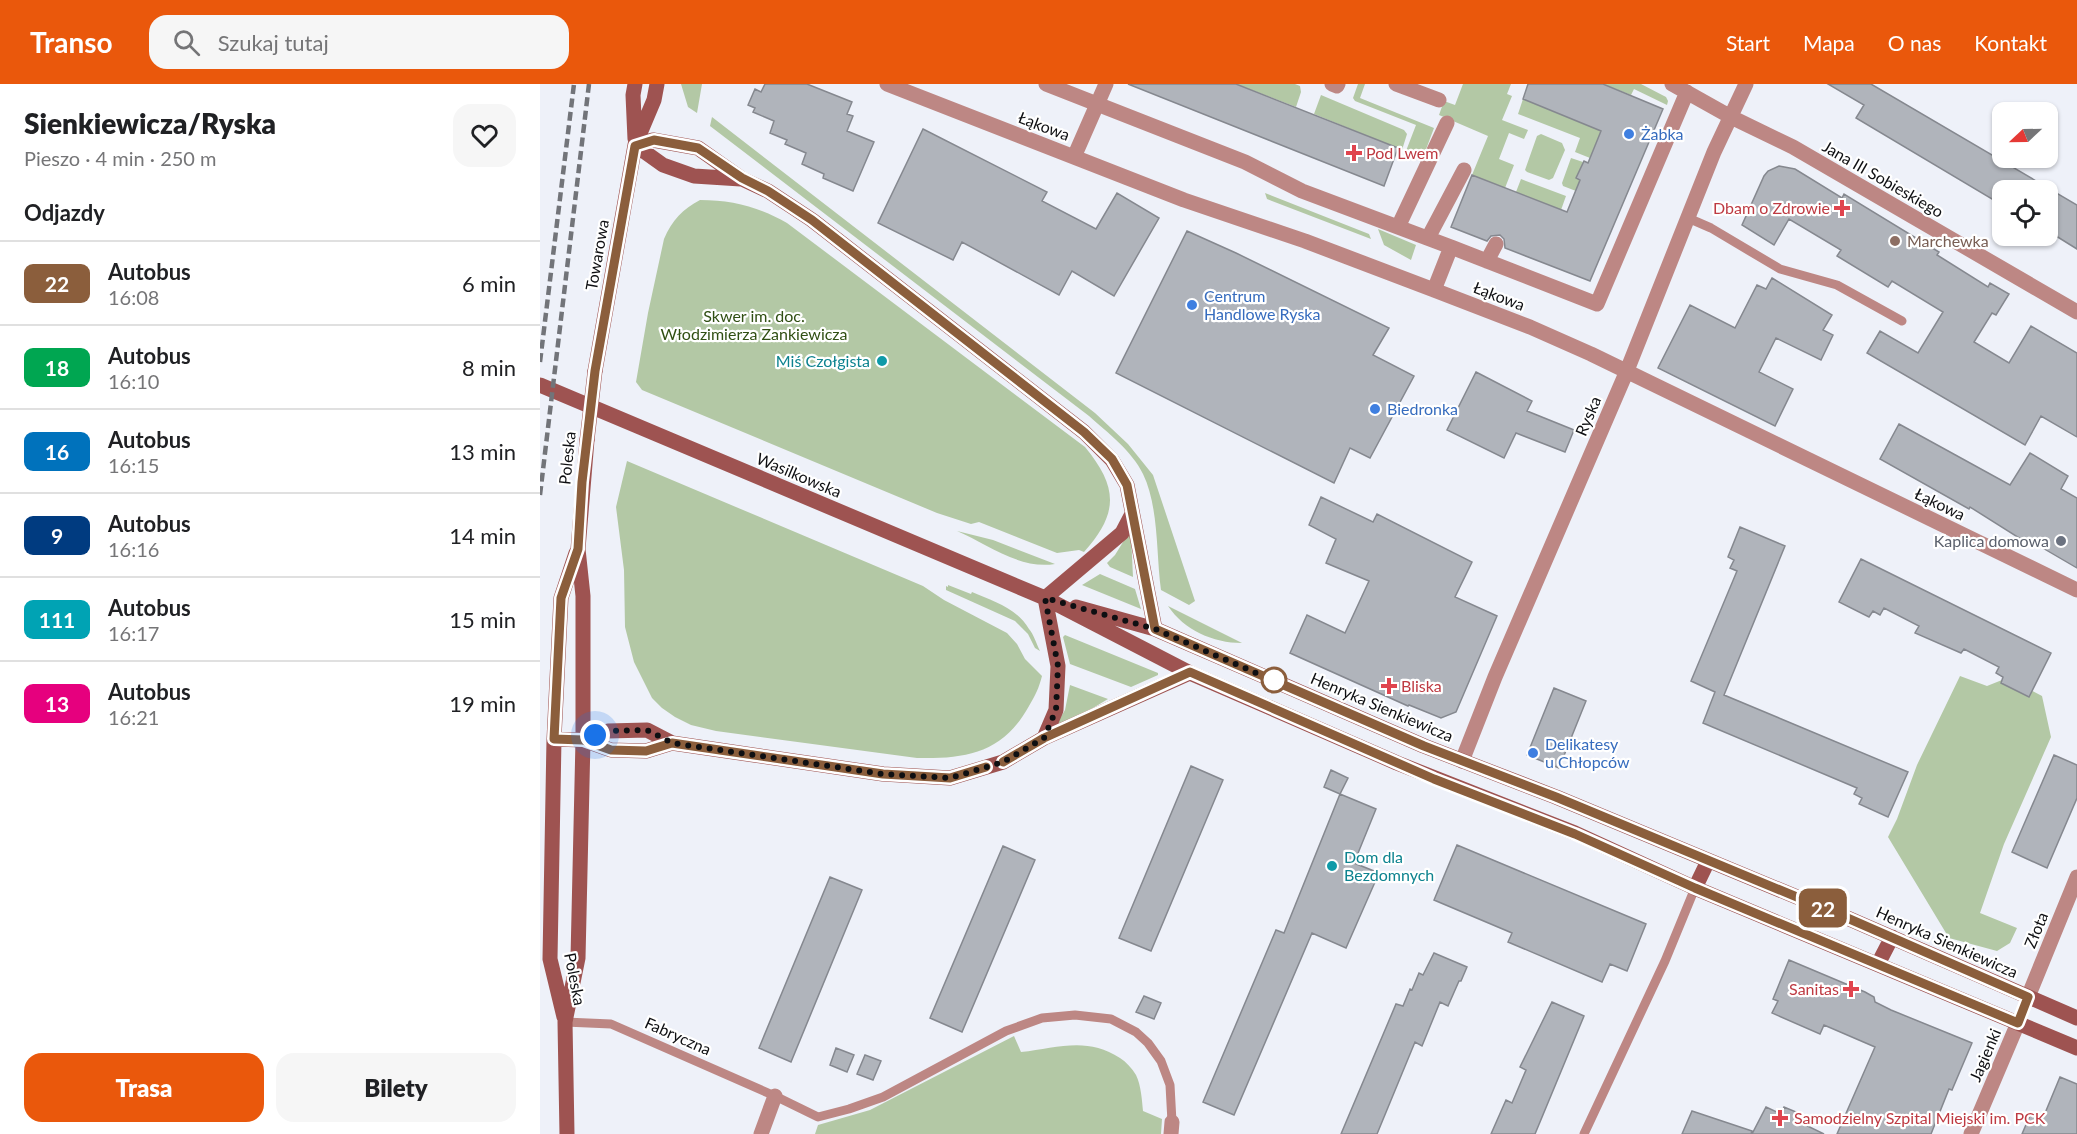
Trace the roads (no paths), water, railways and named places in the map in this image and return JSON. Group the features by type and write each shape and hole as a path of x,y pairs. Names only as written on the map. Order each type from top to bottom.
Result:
{"main road":[{"name":"Towarowa","path":"595,371 635,146 633,95 635,84"},
{"name":"Towarowa","path":"635,146 654,100 657,84"},
{"path":"635,146 654,140 698,148 742,178 768,191 812,220 1084,432 1112,459 1127,485 1155,629"},
{"path":"635,146 663,165 694,176 742,178"},
{"name":"Poleska","path":"565,1022 578,958 583,740 583,596 578,549 595,371"},
{"name":"Wasilkowska","path":"540,385 1045,598"},
{"path":"1045,598 1122,533 1132,514"},
{"name":"Poleska","path":"567,1134 565,1022 550,959 554,739 561,598 578,549"},
{"path":"1045,598 1190,672 1434,779 1575,834 1695,888 2077,1048"},
{"path":"1044,738 1056,710 1058,666 1045,598"},
{"name":"Henryka Sienkiewicza","path":"1045,598 1155,629 1424,746 1556,797 1892,937 2077,1018"},
{"path":"554,739 583,740 608,731 647,730 672,743 883,774 950,778 1003,762 1044,738 1190,672"},
{"path":"1695,888 1708,861"},
{"path":"1878,964 1892,937"},
{"path":"2018,1023 2028,997"}],"street":[{"name":"Łąkowa","path":"887,84 1184,200 1305,241 1530,327 1591,354 1626,373 2077,590"},
{"path":"1046,84 1245,162 1302,191 1597,304 1687,92"},
{"path":"1074,157 1106,84"},
{"path":"1332,84 1337,86 1338,84"},
{"path":"1396,84 1439,100"},
{"name":"Jana III Sobieskiego","path":"1672,84 1731,117 1793,147 2077,312"},
{"name":"Ryska","path":"1462,761 1746,84"},
{"path":"1398,227 1448,123"},
{"path":"1428,238 1464,170"},
{"path":"1488,261 1496,244"},
{"path":"1434,290 1451,247"},
{"name":"Złota","path":"2028,997 2077,877"},
{"name":"Jagienki","path":"1971,1134 2018,1023"},
{"path":"761,1134 775,1096"}],"lane":[{"path":"1688,218 1711,228 1780,269 1837,285 1902,321"},
{"path":"1584,1134 1665,961 1695,888"},
{"name":"Fabryczna","path":"565,1022 611,1024 818,1117 884,1097 1006,1031 1042,1018 1075,1015 1111,1019 1136,1032 1148,1043 1161,1061 1170,1085 1172,1128"}],"railway":[{"path":"540,362 574,84"},
{"path":"540,495 589,84"}],"place":[{"name":"Żabka","path":"1629,134"},
{"name":"Pod Lwem","path":"1354,153"},
{"name":"Dbam o Zdrowie","path":"1842,208"},
{"name":"Marchewka","path":"1895,241"},
{"name":"Centrum Handlowe Ryska","path":"1192,305"},
{"name":"Miś Czołgista","path":"882,361"},
{"name":"Biedronka","path":"1375,409"},
{"name":"Kaplica domowa","path":"2061,541"},
{"name":"Bliska","path":"1389,686"},
{"name":"Delikatesy u Chłopców","path":"1533,753"},
{"name":"Dom dla Bezdomnych","path":"1332,866"},
{"name":"Sanitas","path":"1851,989"},
{"name":"Samodzielny Szpital Miejski im. PCK","path":"1780,1118"}],"park label":[{"name":"Skwer im. doc. Włodzimierza Zankiewicza","path":"754,325"}]}
